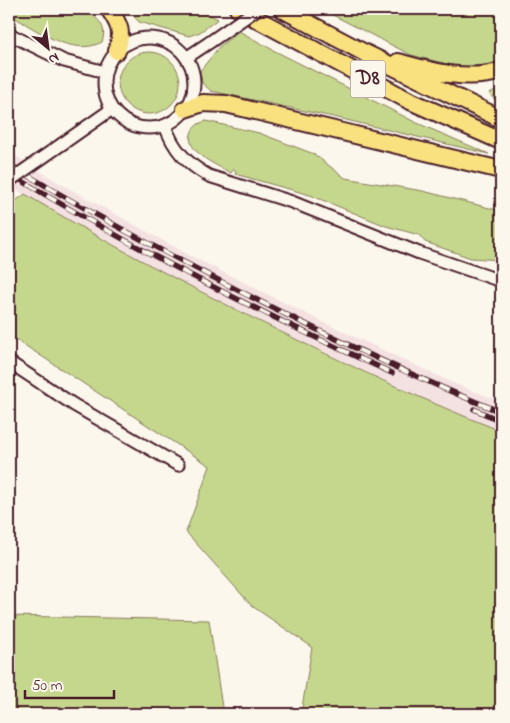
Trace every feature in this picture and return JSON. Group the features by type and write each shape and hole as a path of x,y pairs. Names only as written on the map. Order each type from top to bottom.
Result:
{"highway":[{"path":"108,9 120,29 121,36 117,51"},
{"name":"D8","path":"238,9 408,100 501,141"},
{"name":"D8","path":"282,9 363,52 501,119"},
{"path":"363,52 442,73 462,76 501,71"},
{"path":"185,109 203,103 226,104 501,170"}],"street":[{"path":"186,58 257,9"},
{"path":"9,34 64,62 105,72"},
{"path":"149,38 158,39 174,46 186,58 192,71 194,84 191,97 185,109 176,118 164,125 136,126 127,122 112,109 104,88 105,72 117,51 132,41 149,38"},
{"path":"9,181 112,109"},
{"path":"164,125 179,153 194,168 209,176 292,202 419,253 501,281"},
{"path":"9,362 74,405 178,465"}],"shaded area":[{"path":"9,152 61,184 189,255 319,320 451,382 501,402 501,431 440,407 176,280 47,208 9,185"}],"green space":[{"path":"9,9 84,9 100,22 104,31 102,42 90,46 79,46 54,40 10,15"},
{"path":"127,9 199,9 218,19 200,32 189,36 139,22"},
{"path":"321,9 501,9 501,64 490,67 489,65 459,67 411,55"},
{"path":"239,31 417,123 489,154 338,118 211,91 202,83 200,71 219,47"},
{"path":"143,52 155,52 171,61 178,71 180,83 178,95 171,105 155,114 143,114 132,109 123,100 118,89 118,77 123,66 132,57"},
{"path":"501,88 501,101 493,98 489,93"},
{"path":"206,121 259,133 314,154 345,178 423,191 501,211 501,260 471,258 425,242 419,235 386,226 310,195 235,174 236,171 234,169 231,173 204,158 190,141 193,129"},
{"path":"25,194 146,263 269,326 384,381 501,431 501,714 301,714 312,647 252,606 186,532 210,466 9,335 9,206"},
{"path":"9,616 209,620 223,714 9,714"}],"railway":[{"path":"9,164 111,223 250,296 392,365 501,412"},
{"path":"9,173 55,201 197,279 392,373"},
{"path":"474,409 501,421"}]}
